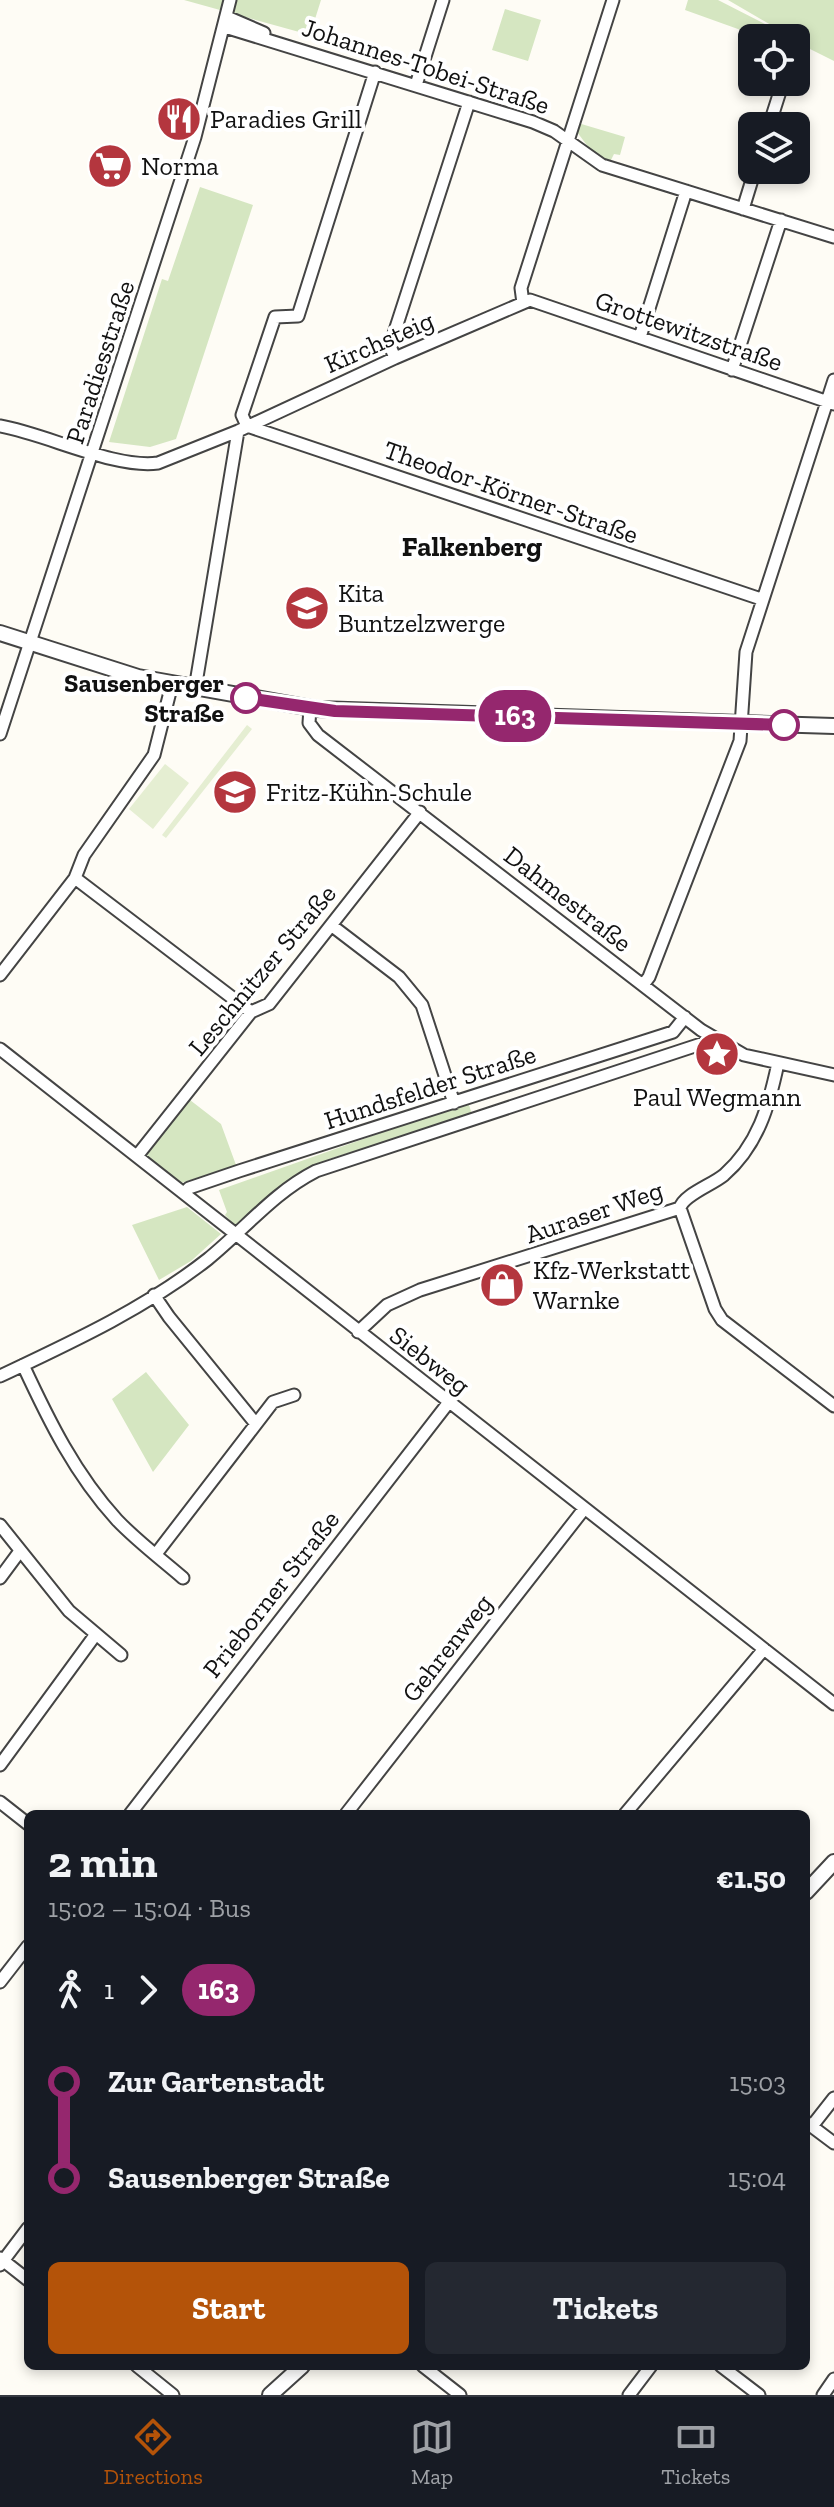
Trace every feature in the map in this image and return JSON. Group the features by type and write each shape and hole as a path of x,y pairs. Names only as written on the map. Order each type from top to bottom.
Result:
{"street":[{"name":"Paradiesstraße","path":"0,734 195,137 230,0"},
{"path":"416,85 443,0"},
{"path":"527,301 521,288 613,0"},
{"name":"Johannes-Tobei-Straße","path":"226,22 533,122 602,165 834,237"},
{"path":"195,689 242,415 275,317 298,316 375,72"},
{"path":"395,358 390,346 469,102"},
{"path":"743,209 751,184"},
{"path":"640,337 686,191"},
{"path":"732,370 781,220"},
{"name":"Kirchsteig","path":"0,426 133,462 158,463 242,429 527,301"},
{"name":"Grottewitzstraße","path":"527,301 830,403"},
{"path":"643,985 649,977 740,741 746,652 761,599 830,403 834,380"},
{"name":"Theodor-Körner-Straße","path":"242,429 761,599"},
{"path":"0,633 114,670 195,689 310,708 834,726"},
{"path":"0,975 75,878 84,855 154,755 172,684"},
{"name":"Dahmestraße","path":"310,708 309,723 318,735 709,1035 732,1051 834,1075"},
{"name":"Leschnitzer Straße","path":"137,1156 251,1012 269,1004 420,812"},
{"path":"75,878 251,1012"},
{"path":"331,925 399,977 422,1005 454,1103"},
{"name":"Hundsfelder Straße","path":"184,1193 189,1188 673,1032 685,1017"},
{"name":"Hundsfelder Straße","path":"0,1376 154,1295 206,1261 285,1188 336,1162 704,1043 709,1035"},
{"name":"Siebweg","path":"0,1049 834,1704"},
{"name":"Auraser Weg","path":"358,1332 387,1305 420,1290 680,1208 685,1200 724,1175 749,1148 768,1107 778,1063"},
{"path":"680,1208 715,1309 722,1320 834,1406"},
{"path":"154,1295 256,1424"},
{"path":"23,1365 71,1460 117,1520 183,1578"},
{"path":"156,1554 273,1402 294,1395"},
{"name":"Prieborner Straße","path":"133,1810 449,1402"},
{"name":"Gehrenweg","path":"349,1810 584,1509"},
{"path":"0,1525 69,1611 121,1655"},
{"path":"0,1578 20,1551"},
{"path":"0,1765 96,1634"},
{"path":"628,1810 764,1649"},
{"path":"0,1802 24,1821"},
{"path":"810,1888 834,1862"},
{"path":"0,1982 24,1951"},
{"path":"810,2123 834,2098"},
{"path":"810,2125 834,2143"},
{"path":"24,2233 1,2261 24,2277"},
{"path":"142,2370 173,2395"},
{"path":"270,2395 298,2370"},
{"path":"428,2370 460,2395"},
{"path":"629,2395 648,2370"},
{"path":"726,2370 759,2395"},
{"path":"823,2395 834,2379"}],"green space":[{"path":"184,0 321,0 310,35"},
{"path":"688,0 718,0 765,24 738,24 738,29 685,10"},
{"path":"728,0 834,0 834,61 810,49 810,24 769,24"},
{"path":"505,9 541,20 528,61 492,50"},
{"path":"578,123 625,137 620,155 614,154 610,162 592,152 577,132"},
{"path":"200,187 253,205 176,439 150,447 109,442 162,279 168,281"},
{"path":"247,725 252,729 166,838 162,835"},
{"path":"165,764 189,783 153,829 129,809"},
{"path":"190,1100 221,1124 236,1165 181,1183 146,1156"},
{"path":"468,1102 472,1114 329,1159 285,1185 235,1226 225,1215 227,1212 219,1190"},
{"path":"187,1207 221,1234 191,1261 159,1280 132,1225"},
{"path":"146,1372 189,1425 153,1472 112,1399"}],"bus line":[{"name":"163","path":"246,698 335,711 784,725"}],"place":[{"name":"Paradies Grill","path":"179,119"},
{"name":"Norma","path":"110,166"},
{"name":"Kita Buntzelzwerge","path":"307,608"},
{"name":"Sausenberger Straße","path":"246,698"},
{"name":"Fritz-Kühn-Schule","path":"235,792"},
{"name":"Paul Wegmann","path":"717,1054"},
{"name":"Kfz-Werkstatt Warnke","path":"502,1285"}],"district":[{"name":"Falkenberg","path":"472,546"}]}
